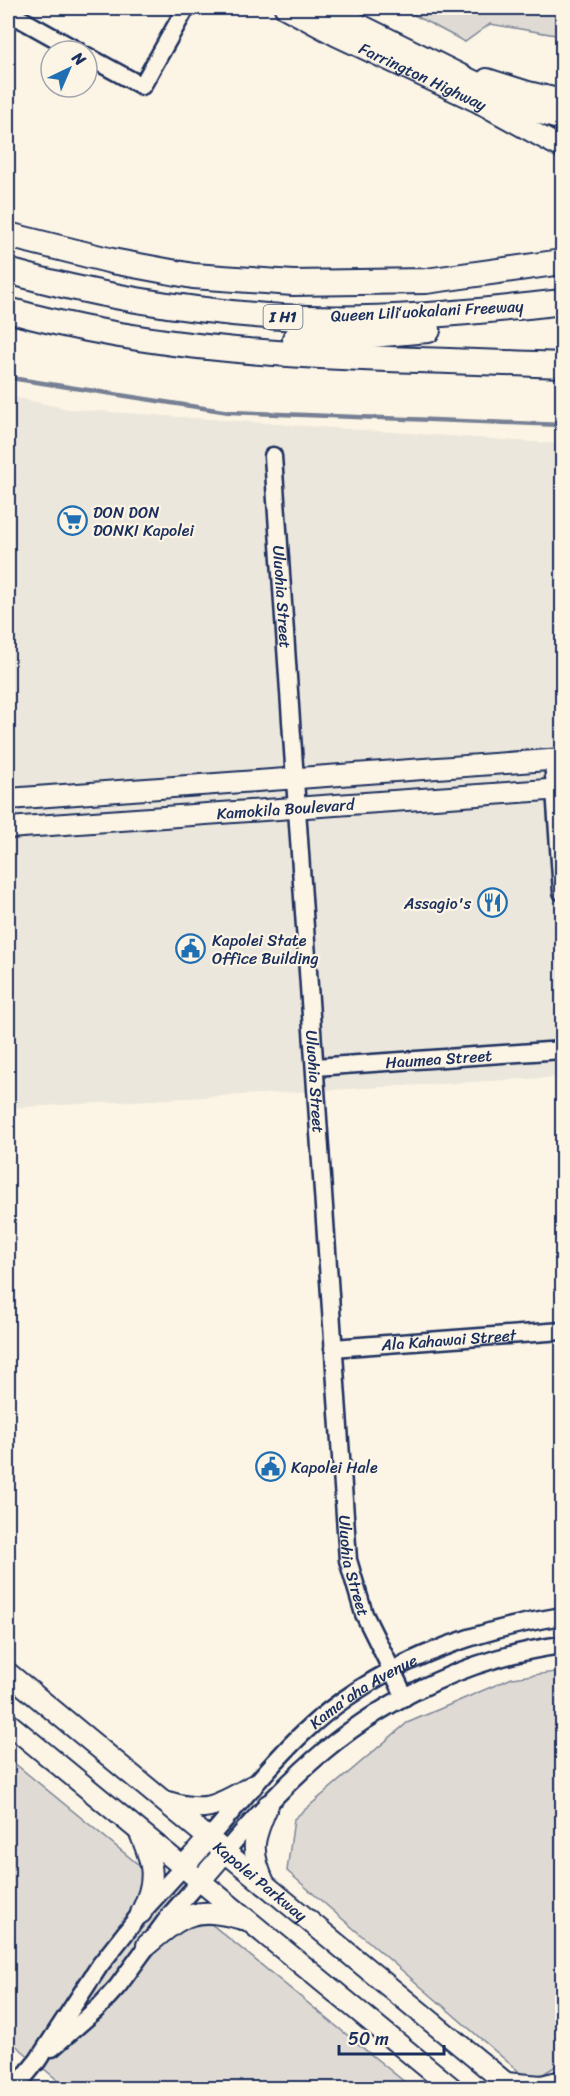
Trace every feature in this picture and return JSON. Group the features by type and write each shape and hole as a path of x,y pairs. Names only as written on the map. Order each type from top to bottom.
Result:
{"highway":[{"path":"322,8 471,82 532,109 562,118"},
{"path":"8,220 112,261"},
{"name":"Queen Liliʻuokalani Freeway","path":"8,235 112,261 193,276 293,284 426,281 562,262"},
{"name":"Queen Liliʻuokalani Freeway","path":"8,271 129,299 202,310 283,317 374,317 476,312 562,302"},
{"path":"8,310 39,319 159,342 273,354 562,365"},
{"path":"39,319 272,340 383,335 562,314"}],"main road":[{"name":"Farrington Highway","path":"285,8 337,36 478,102 562,148"},
{"name":"Farrington Highway","path":"338,8 473,74 528,92 562,100"},
{"name":"Kamokila Boulevard","path":"8,799 558,760"},
{"name":"Kamokila Boulevard","path":"8,828 559,789"},
{"name":"Kapolei Parkway","path":"8,1673 508,2086"},
{"path":"8,1723 452,2088"},
{"path":"162,1800 197,1809 210,1807 252,1786"},
{"path":"265,1885 257,1865 254,1843 257,1829 268,1805"},
{"path":"139,1831 149,1854 153,1875 151,1888 141,1913"},
{"path":"183,1867 208,1839"},
{"path":"200,1881 225,1852"},
{"path":"147,1945 169,1927 197,1912 223,1913 248,1921"},
{"path":"508,2086 542,2086 562,2081"}],"street":[{"path":"99,63 142,86 186,8"},
{"path":"8,12 56,39"},
{"name":"Uluohia Street","path":"273,456 348,1560 364,1614 405,1697"},
{"path":"558,760 562,892"},
{"name":"Haumea Street","path":"315,1067 562,1050"},
{"name":"Ala Kahawai Street","path":"333,1348 562,1331"},
{"name":"Kama'aha Avenue","path":"208,1839 252,1786 304,1732 357,1691 425,1655 477,1635 513,1625 562,1616"},
{"name":"Kama'aha Avenue","path":"225,1852 295,1777 323,1752 370,1717 434,1683 492,1661 562,1645"},
{"path":"15,2088 38,2060 81,1992 141,1913 183,1867"},
{"path":"38,2060 99,2007 200,1881"}],"shaded area":[{"path":"401,8 562,8 562,36 490,24 465,42"},
{"path":"8,396 69,409 562,444 562,1077 8,1108"},
{"path":"562,1671 562,2062 531,2082 287,1871 294,1819 407,1723 512,1678"},
{"path":"8,1758 412,2088 67,2088 8,2039"}],"waterway":[{"path":"8,376 229,412 562,425"}],"place":[{"name":"DON DON DONKI Kapolei","path":"72,521"},
{"name":"Assagio's","path":"492,903"},
{"name":"Kapolei State Office Building","path":"191,949"},
{"name":"Kapolei Hale","path":"270,1467"}]}
